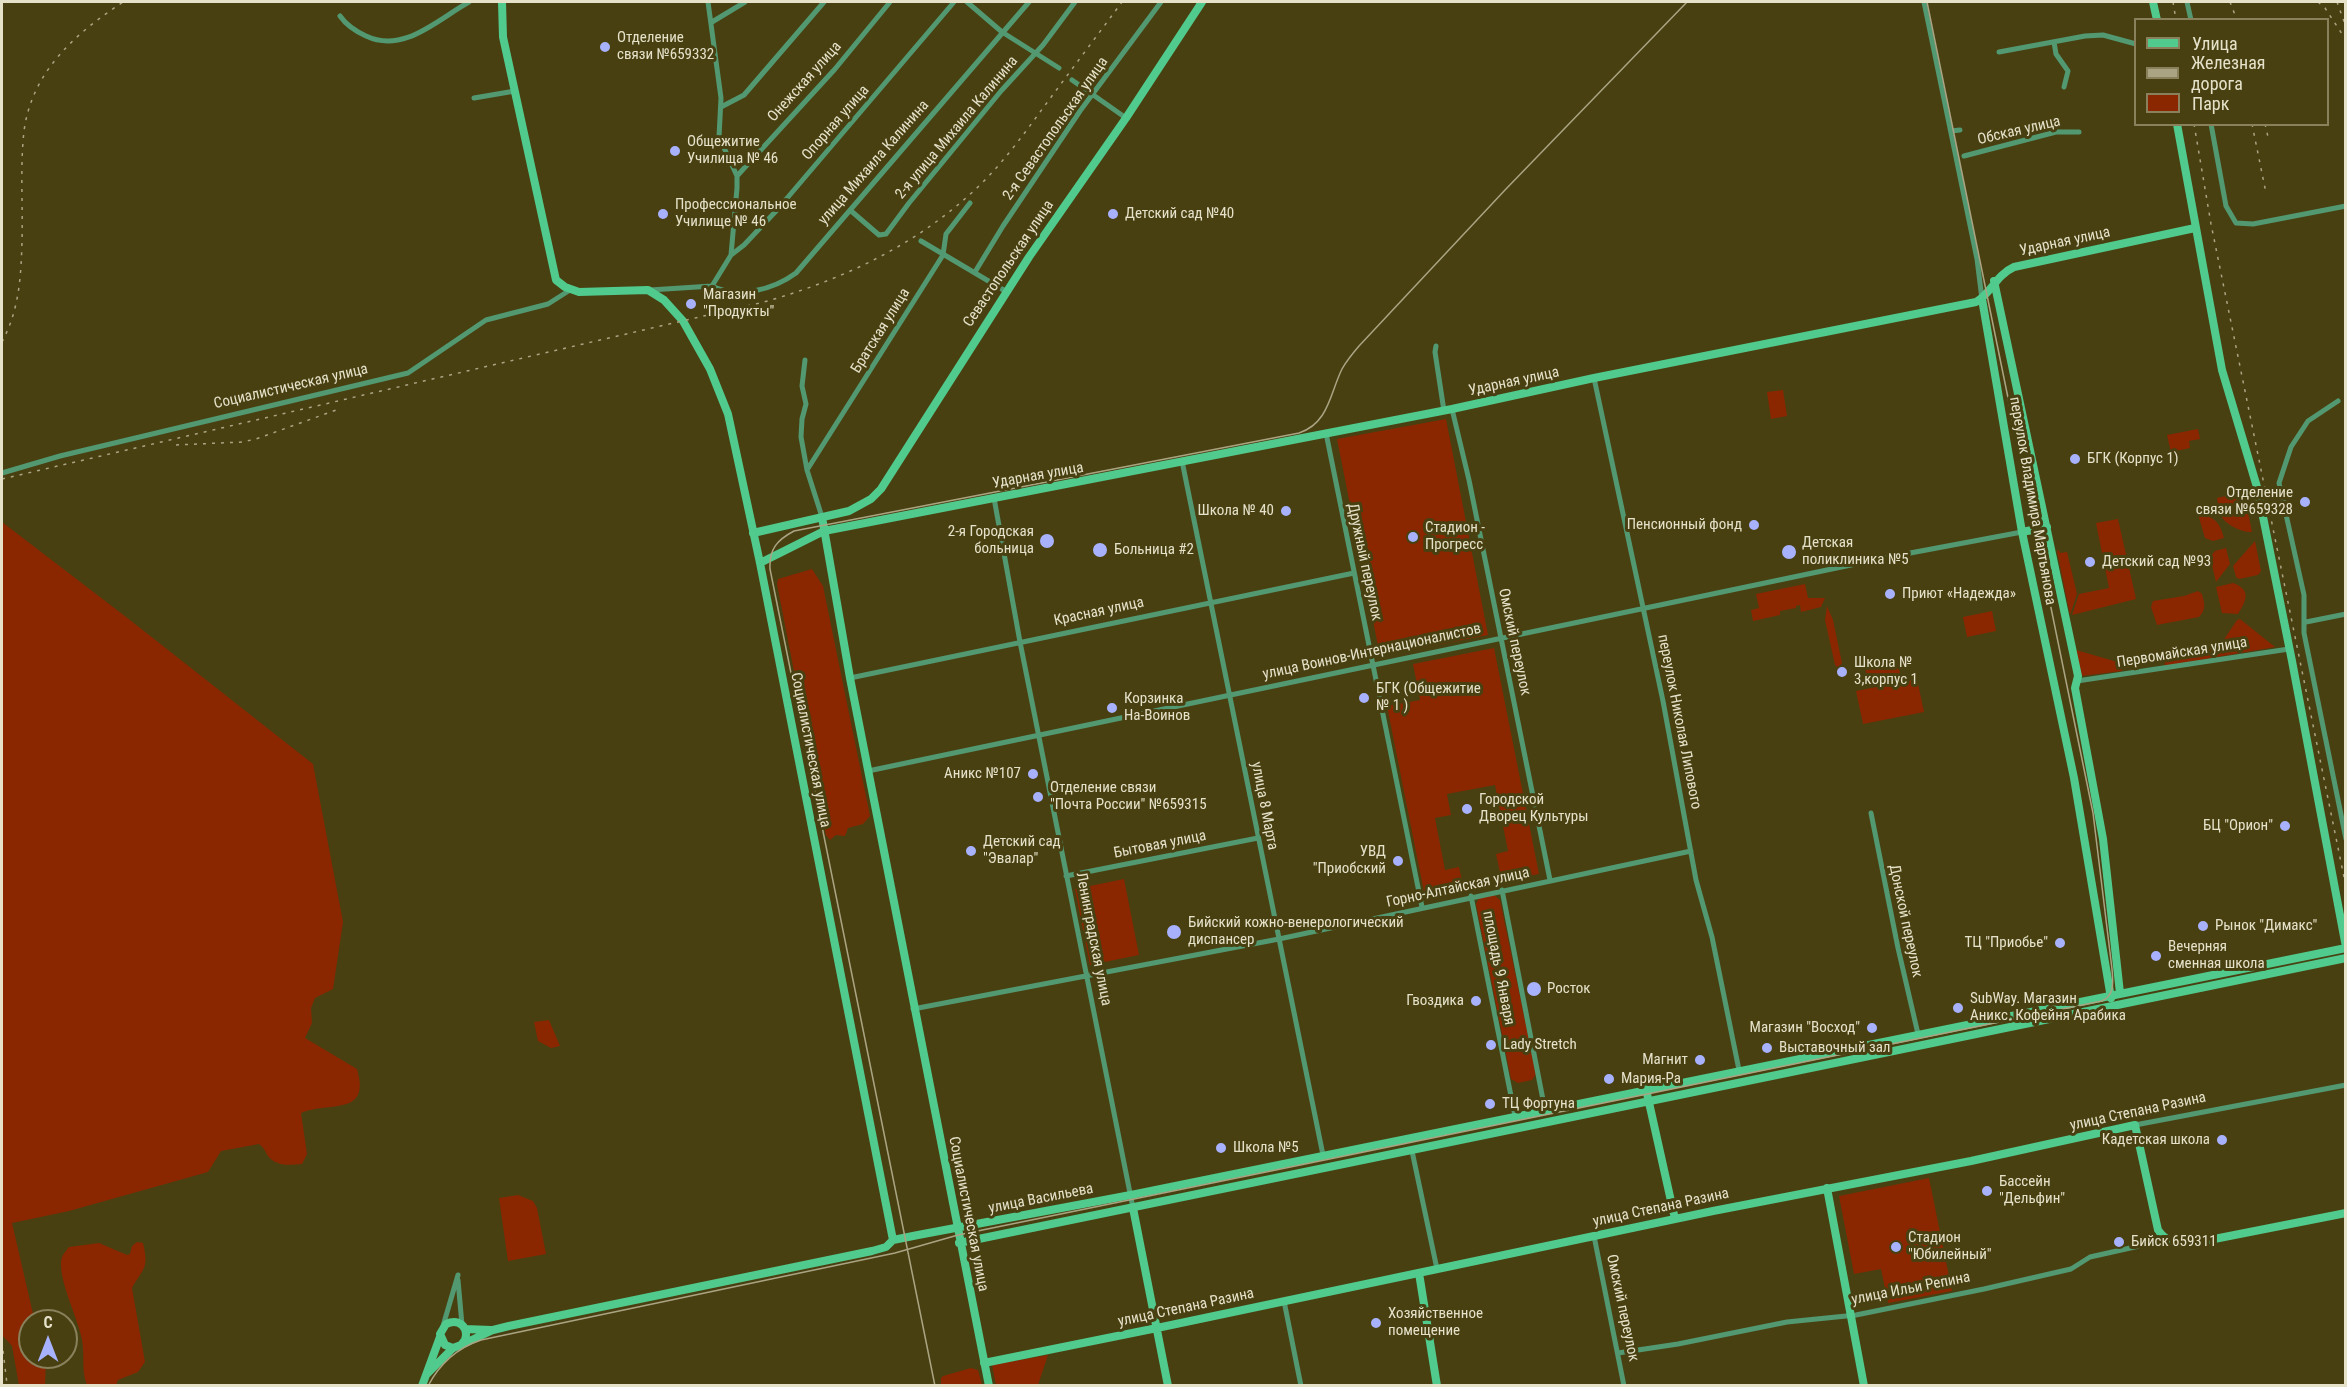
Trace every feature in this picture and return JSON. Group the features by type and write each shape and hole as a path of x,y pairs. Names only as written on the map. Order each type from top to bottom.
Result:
{"street":[{"path":"340,16 347,25 367,36 381,42 396,41 411,37 469,2"},
{"path":"502,2 503,37 554,274 559,283 570,290 579,292 712,286 731,255 735,235 736,176 719,137 722,106 708,2"},
{"path":"712,22 745,2"},
{"path":"722,106 744,94 824,2"},
{"name":"Онежская улица","path":"736,176 835,69 890,2"},
{"name":"Опорная улица","path":"731,255 744,245 777,210 954,2"},
{"path":"967,2 1002,32 1059,68"},
{"name":"улица Михаила Калинина","path":"712,286 726,291 743,292 763,288 790,277 1029,2"},
{"name":"2-я улица Михаила Калинина","path":"850,210 879,235 886,234 1075,2"},
{"name":"2-я Севастопольская улица","path":"975,272 1003,226 1093,95 1161,2"},
{"name":"Севастопольская улица","path":"753,533 839,514 861,506 880,489 1007,292 1202,2"},
{"name":"переулок Владимира Мартьянова","path":"1924,2 1977,259 2022,532 2073,778 2112,1005"},
{"path":"2153,2 2157,18"},
{"path":"2187,2 2191,18"},
{"path":"1999,52 2103,35 2134,43"},
{"path":"2054,42 2056,54 2068,71 2064,87"},
{"path":"1072,80 1126,118"},
{"path":"474,98 515,91"},
{"path":"2177,126 2222,370 2257,487 2346,948"},
{"path":"2211,126 2226,206 2235,222 2242,224 2346,206"},
{"name":"Обская улица","path":"1951,131 1960,130"},
{"name":"Обская улица","path":"1965,156 2056,132 2079,132"},
{"name":"Братская улица","path":"807,470 943,255 946,234 969,203"},
{"name":"Ударная улица","path":"760,564 824,531 1448,410 1982,299 1994,281 2014,267 2195,228"},
{"path":"921,241 1007,292"},
{"path":"1994,281 2079,676 2075,688 2099,808 2120,993"},
{"name":"Социалистическая улица","path":"2,473 60,456 408,373 486,320 548,304 570,290"},
{"name":"Социалистическая улица","path":"648,290 664,300 683,321 710,369 728,414 760,564 893,1240"},
{"name":"Омский переулок","path":"1436,346 1435,352 1448,410 1468,480 1550,880"},
{"path":"805,360 802,386 806,404 801,432 807,470 822,517"},
{"name":"переулок Николая Липового","path":"1594,378 1663,700 1696,880 1712,937 1739,1071"},
{"path":"2338,401 2308,421 2291,447 2279,483 2304,596 2306,622 2304,633 2346,839"},
{"name":"Дружный переулок","path":"1326,433 1422,907"},
{"name":"улица 8 Марта","path":"1182,461 1323,1155"},
{"name":"Ленинградская улица","path":"994,498 1038,735 1168,1386"},
{"name":"Социалистическая улица","path":"822,517 850,678 956,1228 989,1386"},
{"path":"2022,532 2047,527"},
{"name":"улица Воинов-Интернационалистов","path":"868,771 1889,557 2022,532"},
{"name":"Красная улица","path":"850,678 1210,601 1354,573"},
{"path":"2306,622 2346,614"},
{"name":"Первомайская улица","path":"2077,681 2289,649"},
{"name":"Донской переулок","path":"1871,813 1918,1034"},
{"name":"Бытовая улица","path":"1066,876 1258,838"},
{"name":"Горно-Алтайская улица","path":"914,1010 1279,939 1471,896 1691,851"},
{"name":"площадь 9 Января","path":"1502,890 1545,1110"},
{"name":"площадь 9 Января","path":"1471,896 1515,1116"},
{"name":"улица Васильева","path":"493,1330 872,1251 886,1247 893,1240 1130,1195 2346,948"},
{"path":"2298,958 2299,968"},
{"path":"959,1243 2346,958"},
{"path":"2193,979 2194,989"},
{"path":"1739,1071 1743,1082"},
{"name":"улица Степана Разина","path":"984,1362 1827,1188 1971,1161 2135,1125 2346,1085"},
{"path":"1646,1089 1676,1219"},
{"path":"2135,1125 2158,1230 2166,1240"},
{"path":"1412,1151 1437,1269"},
{"path":"1323,1155 1326,1169"},
{"path":"1827,1188 1864,1386"},
{"name":"улица Ильи Репина","path":"1618,1353 1678,1344 1787,1322 1850,1315 1984,1289 2071,1269 2090,1257 2166,1240 2178,1244 2191,1244 2346,1213"},
{"name":"Омский переулок","path":"1594,1236 1624,1386"},
{"path":"1419,1273 1437,1386"},
{"path":"422,1386 441,1338 458,1275 463,1327 466,1336 463,1344"},
{"path":"1284,1301 1301,1386"},
{"path":"443,1327 450,1322 463,1327 493,1330"},
{"path":"426,1375 453,1348 493,1330"},
{"path":"441,1338 445,1345 453,1348"}],"green space":[{"path":"1783,390 1787,416 1771,419 1767,392"},
{"name":"Стадион - Прогресс","path":"1446,419 1488,635 1380,656 1337,439"},
{"path":"2198,429 2200,439 2189,441 2190,448 2171,452 2167,435"},
{"path":"2244,492 2252,532 2240,530 2227,523 2218,505 2217,498"},
{"path":"2197,511 2215,520 2224,538 2213,541 2205,538"},
{"path":"2118,519 2136,599 2072,615 2079,594 2109,588 2096,523"},
{"path":"2,522 313,764 343,922 333,989 315,998 311,1008 312,1023 305,1038 357,1069 360,1084 358,1094 353,1101 301,1113 307,1154 302,1164 275,1162 259,1144 221,1151 208,1172 69,1211 12,1223 32,1309 18,1309 18,1369 46,1369 45,1385 19,1385 12,1346 2,1335"},
{"path":"2255,541 2261,571 2258,575 2239,579 2236,577 2233,566"},
{"path":"2226,548 2230,564 2216,582 2210,557 2215,551"},
{"path":"2059,550 2060,553 2067,552 2077,594 2070,615 2057,551"},
{"path":"812,569 823,586 870,816 863,824 848,828 845,836 836,835 830,840 826,835 777,584 778,579"},
{"path":"2233,583 2243,589 2245,600 2238,614 2222,613 2216,587"},
{"path":"1805,584 1808,598 1825,598 1821,607 1801,612 1800,605 1780,611 1780,615 1753,621 1751,610 1759,608 1756,594"},
{"path":"2198,591 2202,594 2204,606 2199,617 2157,625 2151,607 2153,601 2184,596"},
{"path":"1827,606 1833,620 1842,663 1838,668 1835,665 1825,620"},
{"path":"1992,611 1996,631 1967,637 1963,617"},
{"path":"2240,619 2275,647 2165,666 2164,657 2221,644"},
{"path":"1494,648 1539,874 1502,881 1496,854 1508,851 1495,785 1447,794 1451,815 1435,818 1445,870 1459,867 1464,890 1425,897 1387,706 1420,700 1413,664"},
{"path":"2076,650 2121,663 2122,671 2081,676"},
{"path":"1897,660 1901,677 1868,684 1865,667"},
{"path":"1917,679 1924,712 1863,724 1856,691"},
{"path":"1124,879 1139,955 1090,965 1075,889"},
{"path":"1494,895 1500,900 1536,1074 1532,1080 1518,1083 1511,1079 1476,904 1479,898"},
{"path":"549,1020 560,1046 551,1048 538,1041 534,1022"},
{"name":"Стадион \"Юбилейный\"","path":"1929,1178 1952,1291 1888,1303 1881,1269 1854,1274 1839,1196"},
{"path":"518,1195 533,1201 537,1208 546,1254 508,1261 499,1198"},
{"path":"137,1242 143,1243 146,1258 142,1271 132,1288 145,1362 138,1372 118,1380 116,1385 87,1385 78,1326 78,1309 73,1309 61,1271 63,1254 69,1247 99,1243 127,1255 130,1254 132,1246"},
{"path":"1048,1355 1038,1385 996,1385 992,1365"},
{"path":"971,1368 978,1370 982,1385 941,1385 943,1376"}],"tram line":[{"path":"935,1386 770,569 775,546 794,531 1299,433 1309,428 1323,415 1342,369 1359,346 1505,190 1687,2"},
{"path":"428,1386 450,1357 464,1347 481,1340 895,1253 958,1235 2102,1001 2106,998 2111,992 2112,974 2093,813 1927,2"}],"railway":[{"path":"2,342 16,306 20,281 24,131 36,90 46,72 73,41 123,2"},
{"path":"2,479 764,302 824,282 908,241 934,224 982,183 1021,137 1122,2"},
{"path":"2173,2 2176,18"},
{"path":"2230,2 2236,18"},
{"path":"2318,2 2325,8 2346,40"},
{"path":"2337,2 2346,27"},
{"path":"2194,126 2211,224 2346,887"},
{"path":"2252,126 2266,193"},
{"path":"2265,126 2268,137"},
{"path":"176,445 242,442 256,439 339,409"},
{"path":"2,1342 7,1384"}],"place":[{"name":"Отделение связи №659332","path":"605,47"},
{"name":"Общежитие Училища № 46","path":"675,151"},
{"name":"Профессиональное Училище № 46","path":"663,214"},
{"name":"Детский сад №40","path":"1113,214"},
{"name":"Магазин \"Продукты\"","path":"691,304"},
{"name":"БГК (Корпус 1)","path":"2075,459"},
{"name":"Отделение связи №659328","path":"2305,502"},
{"name":"Школа № 40","path":"1286,511"},
{"name":"Пенсионный фонд","path":"1754,525"},
{"name":"Стадион - Прогресс","path":"1413,537"},
{"name":"2-я Городская больница","path":"1047,541"},
{"name":"Больница #2","path":"1100,550"},
{"name":"Детская поликлиника №5","path":"1789,552"},
{"name":"Детский сад №93","path":"2090,562"},
{"name":"Приют «Надежда»","path":"1890,594"},
{"name":"Школа № 3,корпус 1","path":"1842,672"},
{"name":"БГК (Общежитие № 1 )","path":"1364,698"},
{"name":"Корзинка На-Воинов","path":"1112,708"},
{"name":"Аникс №107","path":"1033,774"},
{"name":"Отделение связи \"Почта России\" №659315","path":"1038,797"},
{"name":"Городской Дворец Культуры","path":"1467,809"},
{"name":"БЦ \"Орион\"","path":"2285,826"},
{"name":"Детский сад \"Эвалар\"","path":"971,851"},
{"name":"УВД \"Приобский","path":"1398,861"},
{"name":"Рынок \"Димакс\"","path":"2203,926"},
{"name":"Бийский кожно-венерологический диспансер","path":"1174,932"},
{"name":"ТЦ \"Приобье\"","path":"2060,943"},
{"name":"Вечерняя сменная школа","path":"2156,956"},
{"name":"Росток","path":"1534,989"},
{"name":"Гвоздика","path":"1476,1001"},
{"name":"SubWay. Магазин Аникс. Кофейня Арабика","path":"1958,1008"},
{"name":"Магазин \"Восход\"","path":"1872,1028"},
{"name":"Lady Stretch","path":"1491,1045"},
{"name":"Выставочный зал","path":"1767,1048"},
{"name":"Магнит","path":"1700,1060"},
{"name":"Мария-Ра","path":"1609,1079"},
{"name":"ТЦ Фортуна","path":"1490,1104"},
{"name":"Кадетская школа","path":"2222,1140"},
{"name":"Школа №5","path":"1221,1148"},
{"name":"Бассейн \"Дельфин\"","path":"1987,1191"},
{"name":"Бийск 659311","path":"2119,1242"},
{"name":"Стадион \"Юбилейный\"","path":"1896,1247"},
{"name":"Хозяйственное помещение","path":"1376,1323"}]}
